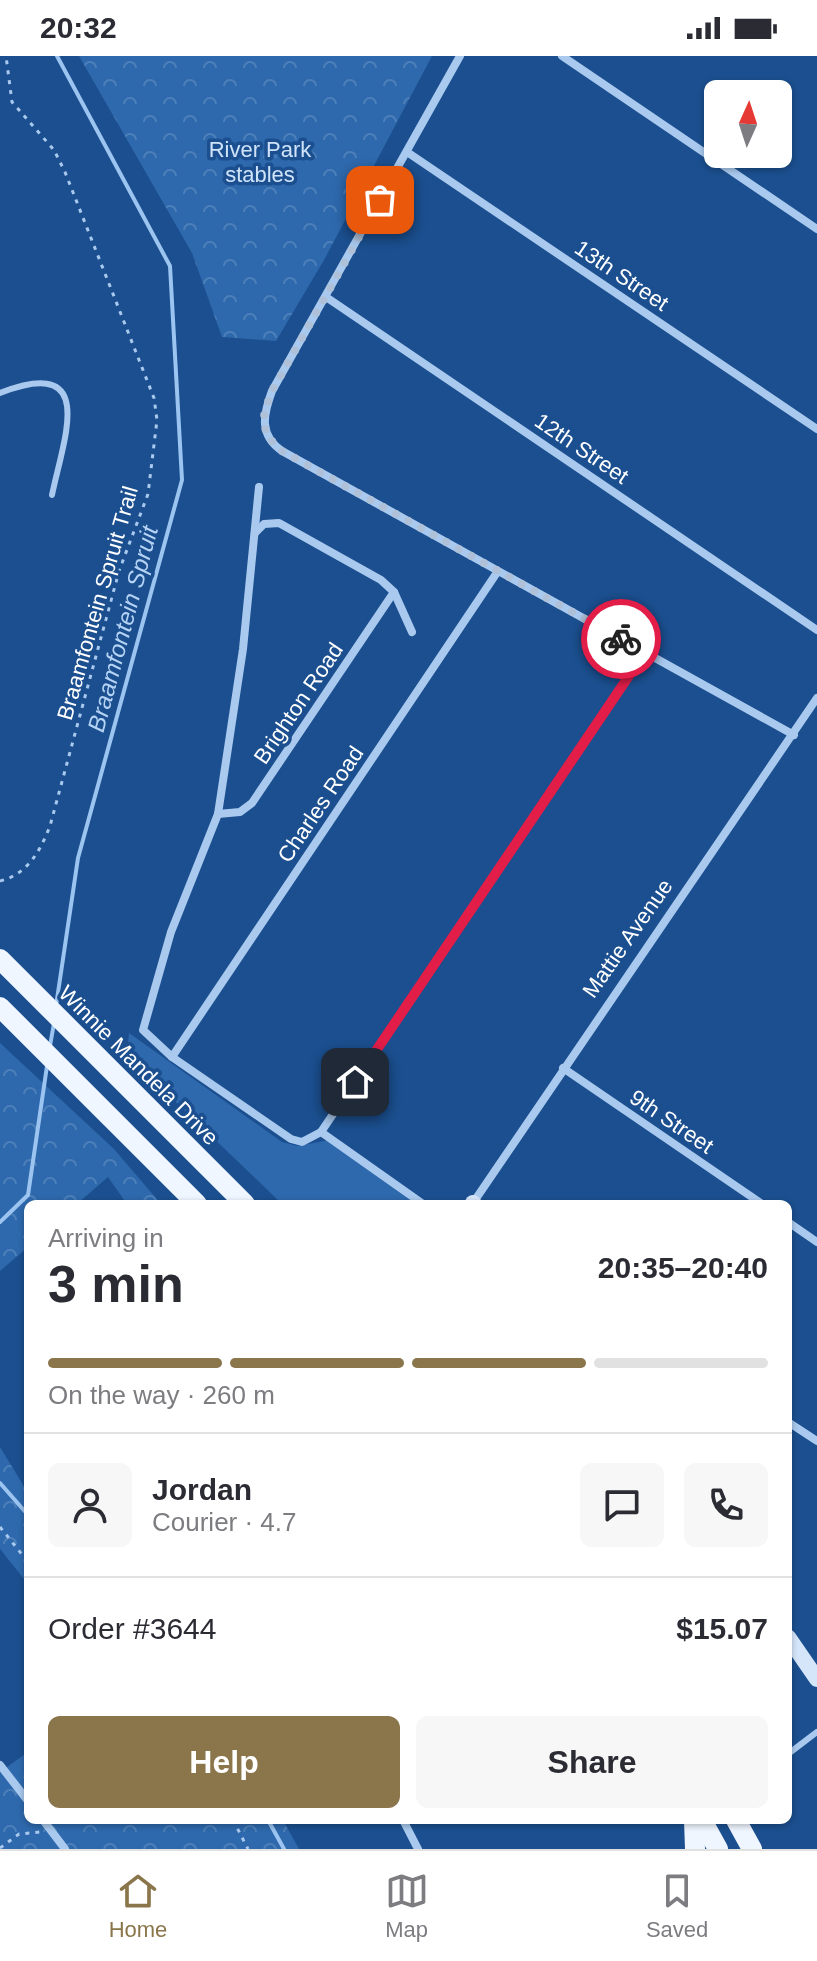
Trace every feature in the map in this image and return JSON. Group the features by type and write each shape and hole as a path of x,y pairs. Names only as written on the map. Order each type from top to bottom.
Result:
{"main road":[{"name":"Winnie Mandela Drive","path":"5,964 241,1200"},
{"path":"0,1007 193,1200"},
{"path":"694,1824 695,1849"},
{"path":"704,1824 718,1849"},
{"path":"738,1824 752,1849"}],"street":[{"path":"460,56 272,391 264,413 266,435 282,451 794,735"},
{"path":"562,56 817,229"},
{"name":"13th Street","path":"407,152 817,429"},
{"name":"12th Street","path":"326,297 817,630"},
{"name":"Brighton Road","path":"172,1057 145,1034 144,1018 171,932 218,814 243,649 259,487"},
{"path":"255,533 272,522 290,527 381,580 394,592 412,632"},
{"name":"Charles Road","path":"172,1057 498,571"},
{"name":"Brighton Road","path":"218,814 240,812 252,803 394,592"},
{"path":"172,1057 281,1135 302,1142 321,1132 645,652"},
{"name":"Mattie Avenue","path":"476,1200 817,698"},
{"name":"9th Street","path":"563,1068 756,1200"},
{"path":"321,1132 417,1200"},
{"path":"792,1225 817,1242"},
{"path":"792,1425 817,1441"},
{"path":"792,1644 817,1679"},
{"path":"0,1765 24,1796"},
{"path":"46,1824 65,1849"},
{"path":"405,1824 418,1849"}],"lane":[{"path":"0,393 30,381 43,381 59,388 66,397 65,427 52,495"},
{"path":"792,1751 817,1732"}],"path":[{"name":"Braamfontein Spruit Trail","path":"0,881 26,869 50,826 119,571 148,494 157,420 154,398 65,172 54,150 12,102 6,56"},
{"path":"0,1527 24,1557"},
{"path":"235,1824 248,1849"},
{"path":"0,1848 19,1834 50,1830"}],"green space":[{"name":"River Park stables","path":"79,56 432,56 324,260 276,341 222,337 192,253"},
{"path":"129,1033 282,1142 298,1146 329,1140 412,1200 278,1200 127,1055"},
{"path":"0,1043 114,1149 158,1200 124,1200 108,1177 82,1200 24,1200 24,1250 0,1271"},
{"path":"0,1447 24,1486 24,1579 0,1549"},
{"path":"24,1755 24,1824 285,1824 299,1849 0,1849 0,1772"}],"waterway":[{"name":"Braamfontein Spruit","path":"56,1006 78,858 182,480 170,266 57,56"},
{"name":"Braamfontein Spruit","path":"50,1046 54,1023"},
{"name":"Braamfontein Spruit","path":"0,1222 28,1195 47,1066"},
{"path":"0,1483 24,1510"},
{"path":"270,1824 284,1849"}],"way so far":[{"path":"380,200 272,391 264,413 266,435 282,451 621,639"}],"route":[{"path":"355,1082 645,652 621,639"}]}
